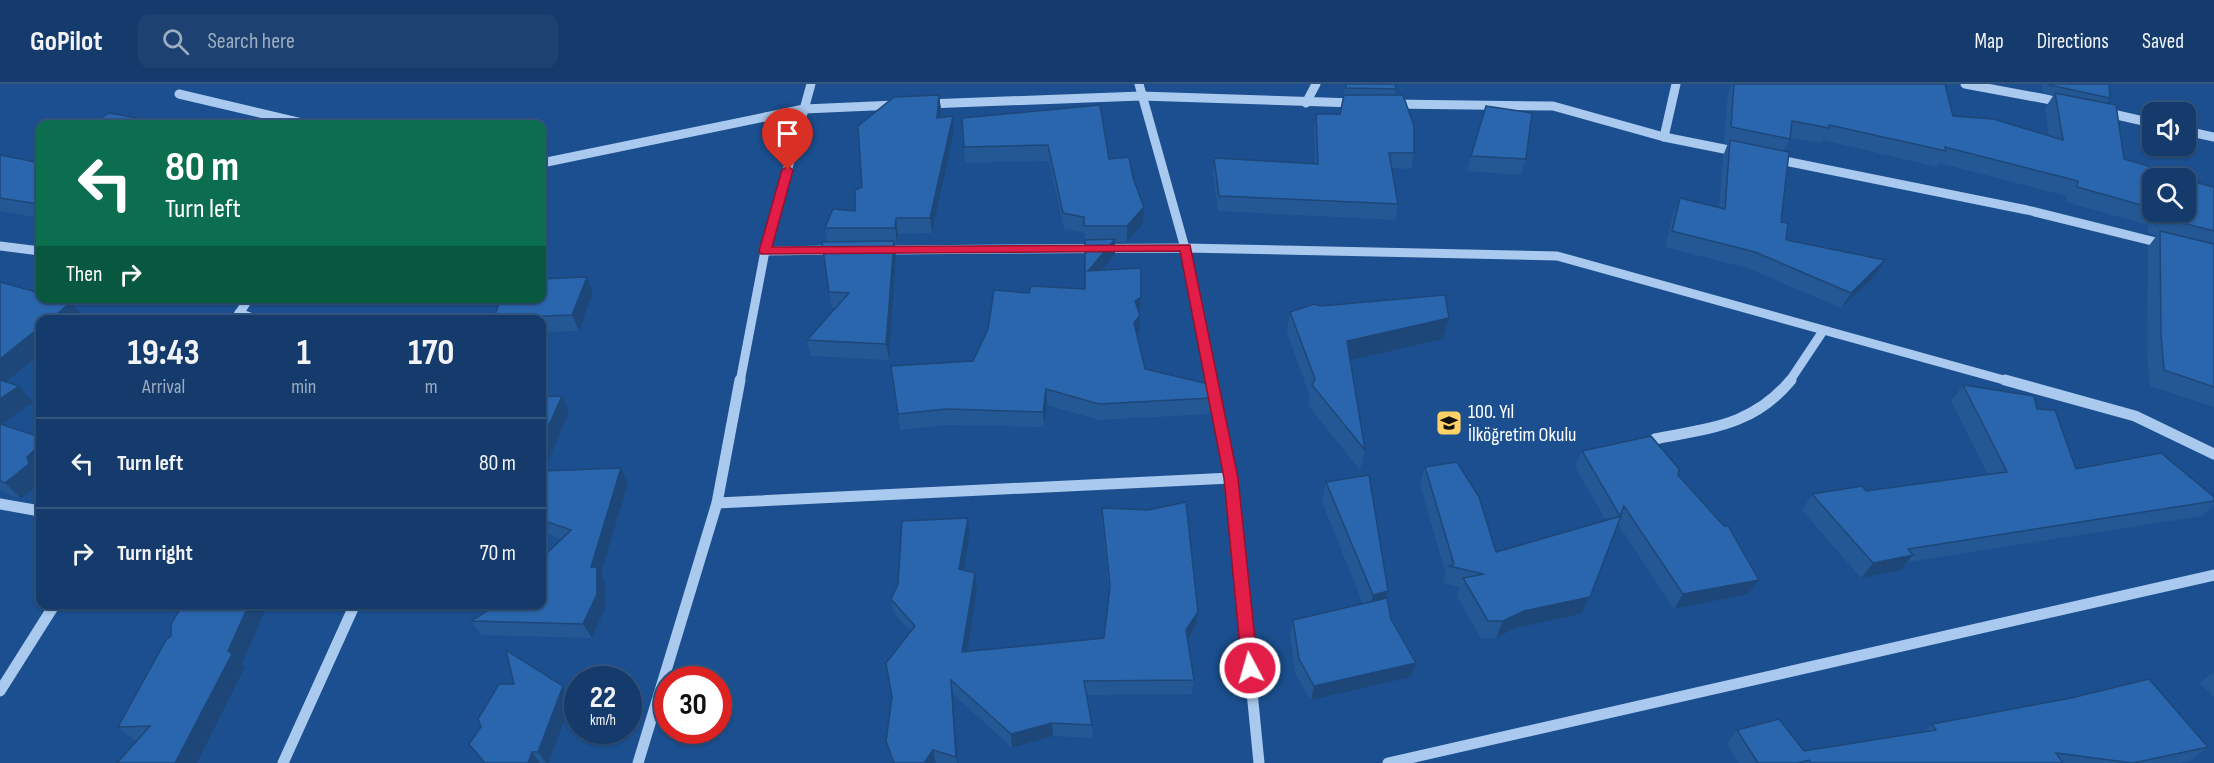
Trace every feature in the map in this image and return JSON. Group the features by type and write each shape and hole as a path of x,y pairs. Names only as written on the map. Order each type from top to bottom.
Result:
{"street":[{"path":"638,763 717,503 765,251 811,84"},
{"path":"1306,103 1316,84"},
{"path":"1664,137 1676,84"},
{"path":"1965,84 2069,104"},
{"path":"1140,90 1185,248 1231,478 1259,763"},
{"path":"920,104 1140,90 1306,103 1365,104"},
{"path":"178,94 289,120"},
{"path":"1377,104 1553,106 1664,137 1746,154"},
{"path":"546,162 804,109 909,105"},
{"path":"2090,109 2142,121"},
{"path":"2196,132 2214,137"},
{"path":"1769,158 2026,210 2170,245"},
{"path":"0,246 36,250"},
{"path":"870,250 1185,248 1557,256 2135,416 2214,454"},
{"path":"765,251 847,250"},
{"path":"1655,439 1739,421 1775,396 1800,371 1823,331"},
{"path":"717,503 1231,478"},
{"path":"0,504 36,510"},
{"path":"1388,763 2214,575"},
{"path":"0,691 52,609"},
{"path":"283,763 353,609"}],"building":[{"path":"1346,84 1395,84 1396,89 1346,88"},
{"path":"1734,84 1945,84 1953,116 1993,119 2063,140 2055,93 2116,105 2124,159 2155,168 2142,168 2142,205 2077,187 2078,181 1945,147 1946,151 1829,125 1829,128 1792,121 1790,139 1731,127"},
{"path":"2109,84 2110,98 2049,85"},
{"path":"939,95 937,118 953,116 930,218 896,218 895,228 825,228 833,209 855,211 855,190 862,187 858,126 894,97"},
{"path":"1344,95 1403,95 1414,126 1414,153 1389,153 1398,204 1219,196 1214,158 1318,164 1316,114 1340,114"},
{"path":"1100,105 1109,159 1129,157 1133,178 1144,207 1127,226 1084,226 1084,217 1063,213 1048,145 964,147 962,118"},
{"path":"1486,106 1532,113 1526,159 1471,156"},
{"path":"109,113 148,120 98,120"},
{"path":"1730,140 1789,152 1781,222 1788,223 1786,240 1885,260 1851,293 1755,252 1672,231 1680,198 1725,209"},
{"path":"0,155 36,161 36,204 0,198"},
{"path":"2196,182 2214,187 2214,231 2179,222 2196,222"},
{"path":"2160,231 2214,244 2214,387 2164,370 2161,335"},
{"path":"1115,239 1088,271 1141,268 1141,297 1135,301 1140,315 1134,323 1145,369 1208,384 1211,398 1099,404 1046,389 1043,412 947,409 898,414 891,366 973,361 988,329 994,290 1029,293 1031,286 1085,289 1085,240"},
{"path":"894,241 886,344 807,340 849,293 829,292 822,242"},
{"path":"587,277 572,315 495,315 499,303 546,303 546,279"},
{"path":"0,282 36,292 36,303 70,303 56,315 36,315 36,330 0,359"},
{"path":"1445,295 1449,318 1347,341 1365,450 1312,385 1315,379 1290,312 1314,304 1321,306"},
{"path":"0,380 19,386 0,399"},
{"path":"1963,385 2034,396 2037,409 2055,410 2076,469 2161,453 2214,497 2214,501 1908,549 1913,555 1873,563 1812,494 1862,486 1866,491 2007,472"},
{"path":"562,396 546,432 546,397"},
{"path":"0,424 36,436 36,449 27,457 29,464 5,483 0,481"},
{"path":"1651,436 1679,469 1678,475 1724,526 1728,526 1759,580 1683,594 1624,506 1620,516 1582,451"},
{"path":"1457,462 1479,497 1496,552 1621,516 1590,597 1524,611 1503,621 1488,621 1463,578 1484,574 1449,566 1454,564 1425,467"},
{"path":"621,468 591,567 597,567 597,594 583,624 471,621 490,609 546,609 546,554 571,530 546,521 546,471"},
{"path":"1369,475 1388,591 1373,595 1326,482"},
{"path":"1186,502 1198,612 1186,630 1194,680 1084,681 1092,725 1052,723 1011,734 951,680 956,757 933,750 924,763 894,763 886,741 892,697 886,663 915,626 891,599 898,584 902,521 968,518 959,569 975,573 962,652 1104,638 1110,586 1102,508 1148,510"},
{"path":"1387,598 1391,619 1416,663 1314,686 1299,659 1293,620"},
{"path":"180,609 247,609 228,651 232,654 175,763 117,763 150,726 118,727 166,640 171,636 171,624"},
{"path":"506,650 563,686 538,752 532,752 528,763 485,763 469,744 481,727 478,719 499,684 514,684"},
{"path":"2149,679 2208,747 2133,763 2056,753 2063,763 1811,763 1809,760 1797,763 1758,763 1737,730 1779,719 1804,751 1936,730 1932,724 2071,698"}],"place":[{"name":"100. Yıl İlköğretim Okulu","path":"1449,423"}],"route":[{"path":"788,170 765,251 1185,248 1231,478 1250,668"}]}
